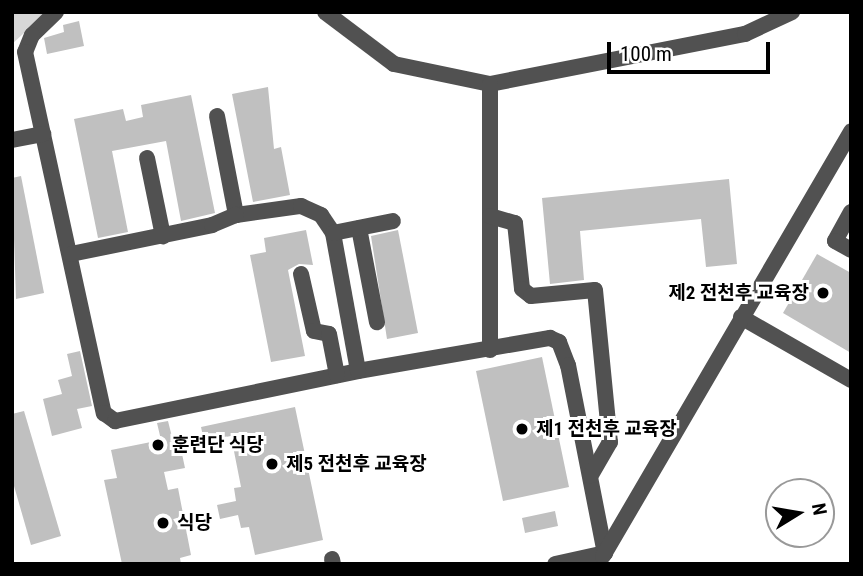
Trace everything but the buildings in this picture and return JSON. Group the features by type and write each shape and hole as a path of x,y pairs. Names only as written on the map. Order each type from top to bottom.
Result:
{"street":[{"path":"56,12 32,35 25,52 71,254 100,404 115,421 358,370 490,351 537,338 559,342 568,365 590,476 602,558"},
{"path":"325,12 394,64 490,84 746,34 792,12"},
{"path":"490,84 490,351"},
{"path":"217,116 236,215"},
{"path":"602,558 851,131"},
{"path":"12,140 43,134"},
{"path":"147,158 163,236"},
{"path":"71,254 212,225 236,215 301,205 321,215 333,233 358,370"},
{"path":"851,212 835,241 851,250"},
{"path":"490,216 515,223 522,289 531,296 596,290 610,442 590,476"},
{"path":"333,233 393,221"},
{"path":"359,228 377,322"},
{"path":"301,274 314,331 329,334 337,375"},
{"path":"344,292 370,287"},
{"path":"741,317 851,380"},
{"path":"555,564 602,558"}],"shaded area":[{"path":"12,12 47,12 12,44"}],"place":[{"name":"제2 전천후 교육장","path":"823,293"},
{"name":"제1 전천후 교육장","path":"522,429"},
{"name":"훈련단 식당","path":"158,445"},
{"name":"제5 전천후 교육장","path":"272,464"},
{"name":"식당","path":"163,523"}]}
